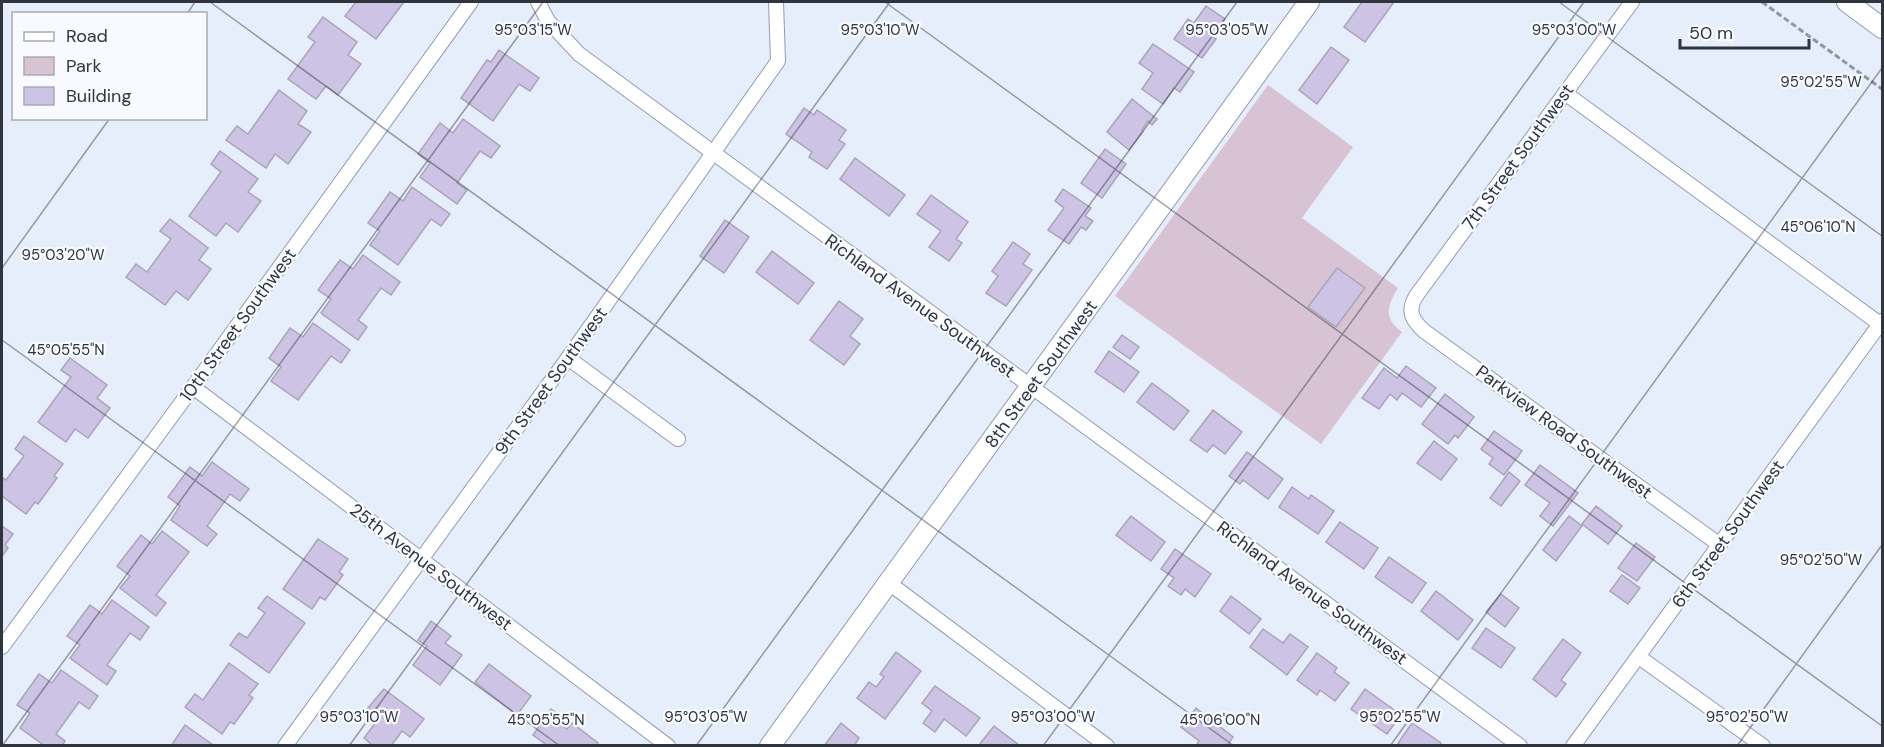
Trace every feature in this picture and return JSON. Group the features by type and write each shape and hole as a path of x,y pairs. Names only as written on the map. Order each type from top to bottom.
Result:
{"street":[{"name":"10th Street Southwest","path":"2,647 471,2"},
{"name":"Richland Avenue Southwest","path":"538,2 548,21 579,54 1520,746"},
{"name":"9th Street Southwest","path":"285,746 568,358 778,61 776,2"},
{"name":"8th Street Southwest","path":"770,746 1309,2"},
{"name":"7th Street Southwest","path":"1411,315 1416,296 1632,2"},
{"path":"1846,2 1882,28"},
{"path":"1565,93 1881,322"},
{"name":"Parkview Road Southwest","path":"1411,315 1425,331 1720,546"},
{"name":"6th Street Southwest","path":"1573,746 1881,322"},
{"path":"568,358 678,438"},
{"name":"25th Avenue Southwest","path":"193,387 668,746"},
{"path":"889,583 1107,746"},
{"path":"1639,657 1763,746"}],"path":[{"path":"1762,2 1882,89"}],"green space":[{"path":"1268,85 1353,147 1302,218 1398,288 1389,306 1389,317 1402,332 1321,444 1115,296"}],"building":[{"path":"356,2 404,2 376,39 345,16"},
{"path":"1362,2 1394,2 1365,42 1344,27"},
{"path":"1206,6 1225,19 1213,37 1216,39 1202,58 1174,39 1188,19 1194,23"},
{"path":"323,17 357,42 348,55 361,64 338,95 326,86 316,99 288,79 315,42 308,37"},
{"path":"1153,44 1194,72 1180,92 1174,88 1163,104 1142,89 1153,73 1139,63"},
{"path":"1331,47 1349,60 1317,104 1299,90"},
{"path":"499,50 539,78 530,91 519,84 493,121 461,98 487,60 491,62"},
{"path":"279,90 307,111 298,124 311,132 288,164 275,154 266,168 226,140 237,126 248,134"},
{"path":"1132,99 1157,119 1152,125 1148,121 1129,150 1107,132"},
{"path":"804,108 814,115 817,110 846,130 839,140 845,144 827,169 809,157 812,152 786,134"},
{"path":"463,119 500,146 491,158 480,151 457,183 467,190 457,204 420,177 430,163 418,154 440,123 453,133"},
{"path":"1105,149 1126,164 1102,198 1081,183"},
{"path":"220,151 258,179 248,192 261,201 238,232 226,223 216,236 189,216 221,172 211,164"},
{"path":"855,158 905,195 889,216 840,179"},
{"path":"412,187 450,214 441,226 431,219 398,265 370,245 380,231 368,223 390,192 403,201"},
{"path":"1063,189 1091,208 1085,216 1093,221 1086,230 1081,227 1069,244 1048,230 1064,208 1055,201"},
{"path":"931,195 968,222 956,239 962,243 949,261 929,247 941,231 917,214"},
{"path":"170,219 208,248 199,260 211,269 188,300 176,291 165,305 126,277 136,264 147,272 171,239 160,231"},
{"path":"725,220 749,237 724,273 700,256"},
{"path":"1013,242 1030,254 1023,264 1032,270 1006,306 986,293 998,276 992,271"},
{"path":"772,251 814,283 798,304 756,272"},
{"path":"363,255 400,282 391,295 381,288 358,320 367,327 358,340 321,313 331,299 318,290 340,260 353,269"},
{"path":"1337,268 1365,288 1336,327 1308,307"},
{"path":"839,301 863,319 850,336 860,344 844,365 810,340"},
{"path":"313,323 350,350 341,363 331,356 298,400 271,381 281,367 269,358 290,328 303,337"},
{"path":"1122,335 1139,347 1130,359 1113,347"},
{"path":"1109,351 1139,372 1124,392 1095,372"},
{"path":"70,358 107,385 97,398 110,408 88,438 75,429 66,442 38,422 71,377 61,370"},
{"path":"1406,366 1436,388 1421,407 1402,393 1397,400 1390,394 1379,409 1362,398 1384,368 1397,378"},
{"path":"1152,383 1189,411 1174,430 1137,402"},
{"path":"1445,394 1474,417 1458,438 1455,435 1448,444 1422,424"},
{"path":"1213,410 1242,432 1225,454 1213,445 1207,452 1190,440"},
{"path":"1494,431 1522,451 1504,475 1489,464 1493,458 1481,449"},
{"path":"24,436 63,464 54,476 57,478 38,504 35,502 26,514 2,496 2,477 6,480 24,456 15,449"},
{"path":"1434,441 1457,459 1441,480 1417,463"},
{"path":"1247,452 1283,479 1268,499 1243,480 1240,484 1229,476"},
{"path":"212,462 249,489 240,501 230,494 207,526 217,534 207,546 171,520 180,506 168,497 190,467 202,476"},
{"path":"1540,465 1578,493 1553,526 1540,516 1550,503 1525,485"},
{"path":"1509,472 1520,481 1501,506 1490,498"},
{"path":"1292,487 1309,499 1311,495 1334,511 1318,534 1279,507"},
{"path":"1596,506 1622,526 1608,544 1582,524"},
{"path":"1131,516 1165,542 1151,561 1116,535"},
{"path":"1569,516 1582,526 1556,561 1543,550"},
{"path":"1340,522 1378,548 1364,569 1326,542"},
{"path":"2,526 13,534 5,545 8,548 2,556"},
{"path":"162,531 189,552 156,595 166,603 156,616 120,588 130,576 117,566 141,535 152,544"},
{"path":"318,539 348,559 339,572 343,575 325,600 320,597 312,609 283,589"},
{"path":"1636,543 1655,557 1637,581 1618,568"},
{"path":"1175,549 1211,574 1195,597 1185,589 1181,595 1168,586 1174,578 1161,569"},
{"path":"1389,557 1426,583 1412,603 1375,577"},
{"path":"1622,575 1640,588 1628,604 1610,591"},
{"path":"1436,591 1473,620 1458,640 1421,611"},
{"path":"1501,594 1519,608 1505,627 1486,612"},
{"path":"267,596 305,623 269,673 230,645 239,633 247,638 265,613 258,608"},
{"path":"1231,596 1261,619 1249,634 1220,611"},
{"path":"112,600 149,627 140,640 130,633 107,665 116,671 107,685 70,658 80,645 67,636 90,605 102,614"},
{"path":"431,621 451,636 445,643 462,655 440,685 413,665 427,646 418,640"},
{"path":"1486,628 1515,648 1501,668 1472,648"},
{"path":"1263,629 1283,643 1290,634 1308,647 1287,675 1250,647"},
{"path":"1563,639 1581,653 1561,680 1566,684 1556,697 1533,679"},
{"path":"896,652 921,671 885,719 857,698 869,682 876,687 884,677 880,674"},
{"path":"1317,653 1337,668 1334,672 1349,683 1335,701 1320,690 1317,695 1297,680"},
{"path":"229,663 258,684 249,695 253,698 234,724 230,722 222,734 185,707 195,694 203,700"},
{"path":"489,664 531,696 517,715 475,682"},
{"path":"61,670 98,696 89,709 79,702 56,734 65,741 62,746 45,746 20,728 30,713 17,705 39,674 52,683"},
{"path":"935,686 980,718 966,736 944,719 935,732 923,723 932,711 922,703"},
{"path":"384,689 424,719 410,737 402,731 391,746 373,746 364,738 380,717 368,708"},
{"path":"1365,689 1401,715 1387,734 1351,709"},
{"path":"1196,708 1233,737 1227,746 1196,746 1199,741 1181,727"},
{"path":"551,709 564,719 560,724 567,729 572,723 598,743 596,746 548,746 533,735"},
{"path":"841,723 859,738 854,746 824,746"},
{"path":"1412,723 1441,743 1439,746 1402,746 1398,743"},
{"path":"185,725 213,745 213,746 171,746"},
{"path":"994,726 1019,745 1019,746 979,745"}]}
